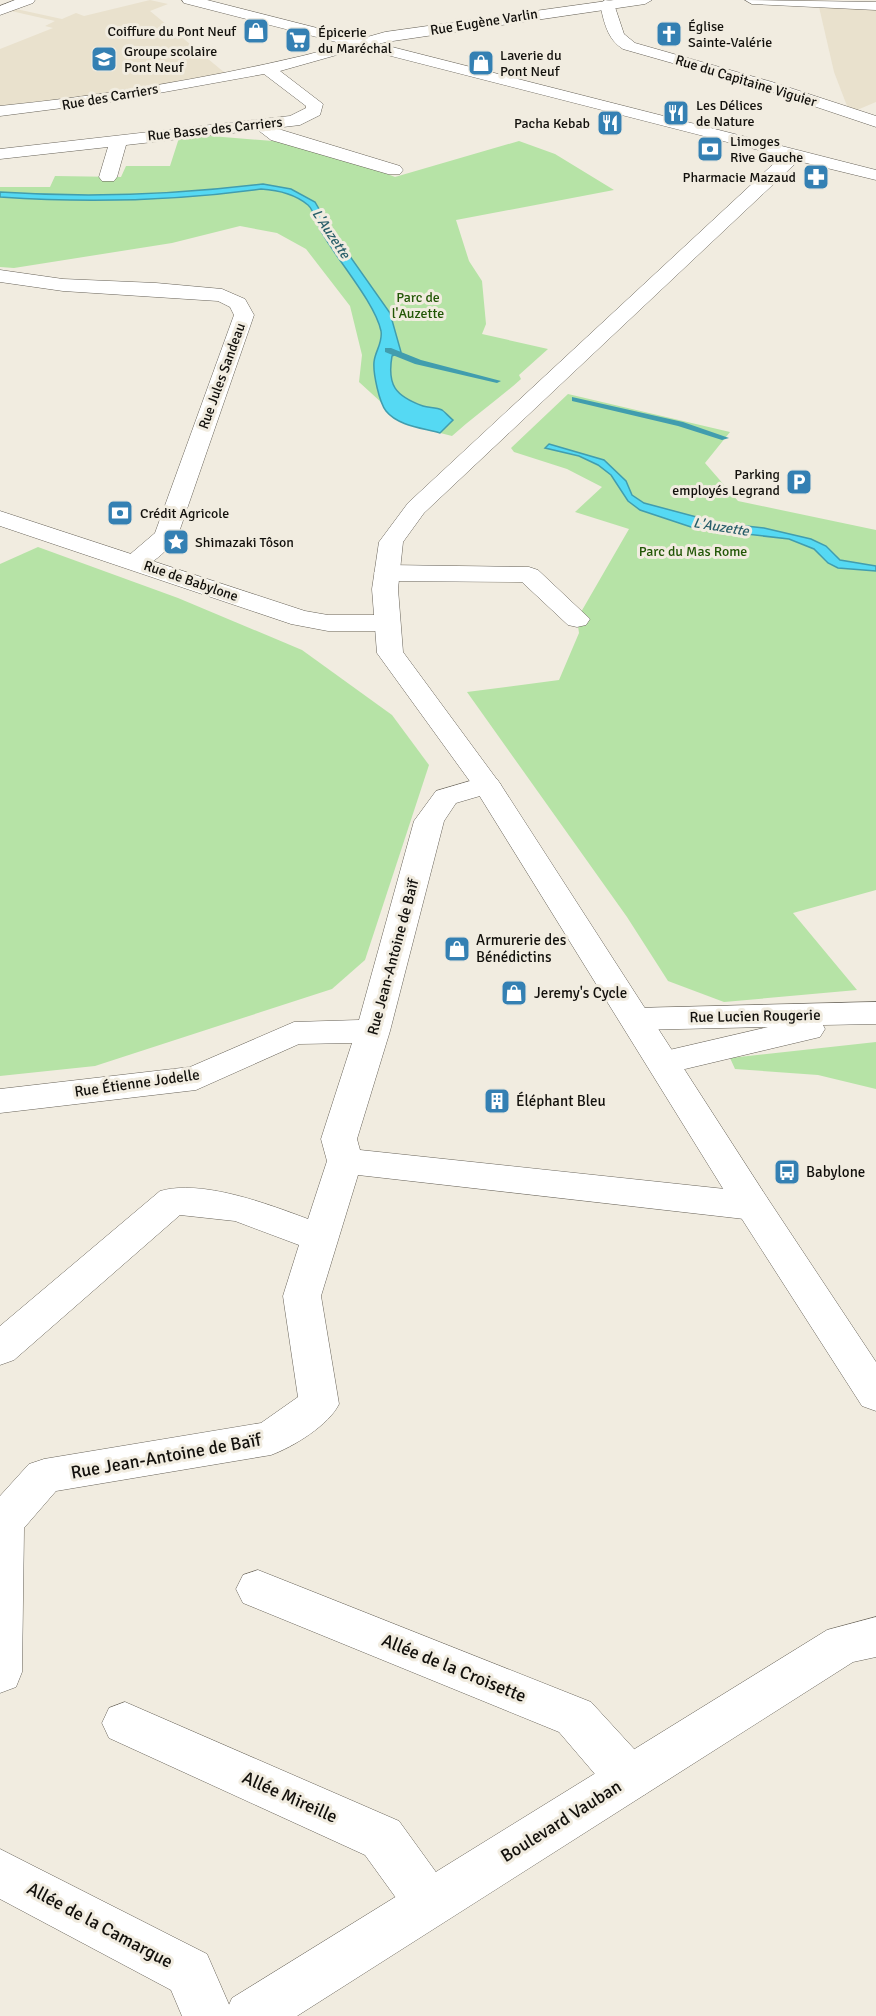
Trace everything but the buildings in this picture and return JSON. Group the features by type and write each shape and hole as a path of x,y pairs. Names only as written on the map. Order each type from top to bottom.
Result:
{"street":[{"path":"0,11 28,0"},
{"path":"189,0 876,175"},
{"name":"Rue Eugène Varlin","path":"359,44 386,37 632,0 645,0"},
{"path":"752,0 876,6"},
{"name":"Rue du Capitaine Viguier","path":"607,4 608,17 620,41 629,46 766,85 876,122"},
{"name":"Rue des Carriers","path":"0,111 58,106 266,68 359,44"},
{"name":"Rue Basse des Carriers","path":"0,154 294,121 314,111 315,104 266,68"},
{"path":"263,125 269,132 394,170"},
{"path":"108,177 119,140"},
{"path":"794,155 416,508 391,542 387,573 386,623 390,653 487,785 753,1206 876,1395"},
{"name":"Rue Jules Sandeau","path":"0,276 63,285 156,289 222,295 238,303 244,315 166,535 154,548 133,562"},
{"name":"Rue de Babylone","path":"0,518 300,618 328,623 386,623"},
{"path":"387,573 529,575 577,619"},
{"name":"Rue Jean-Antoine de Baïf","path":"0,1672 3,1522 44,1476 271,1438 319,1404 302,1296 345,1161 339,1139 373,1031 429,821 446,797 487,785"},
{"name":"Rue Lucien Rougerie","path":"636,1018 875,1013"},
{"name":"Rue Lucien Rougerie","path":"664,1062 875,1013"},
{"name":"Rue Étienne Jodelle","path":"0,1101 196,1078 294,1033 373,1031"},
{"path":"345,1161 753,1206"},
{"path":"0,1349 173,1201 238,1208 320,1238"},
{"name":"Allée de la Croisette","path":"258,1589 575,1717 629,1778"},
{"name":"Boulevard Vauban","path":"250,2016 843,1644 876,1637"},
{"name":"Allée Mireille","path":"124,1723 382,1838 429,1904"},
{"name":"Allée de la Camargue","path":"0,1873 189,1972 208,2016"}],"shaded area":[{"name":"Groupe scolaire Pont Neuf","path":"150,0 168,4 150,11 225,73 53,103 0,107 0,49 53,28 45,26 55,21 11,11 16,9 62,19 76,13 84,16"},
{"path":"819,7 876,10 876,102 857,110 847,106 834,72"}],"green space":[{"name":"Parc de l'Auzette","path":"211,136 273,141 307,148 357,162 395,177 519,141 555,154 614,190 456,220 469,261 482,281 486,324 482,334 548,349 519,375 521,379 452,436 405,424 359,382 362,355 350,306 306,249 277,233 240,226 172,243 14,268 0,267 0,187 50,187 55,176 121,177 126,166 170,166 179,138"},
{"name":"Parc du Mas Rome","path":"568,394 730,432 705,463 738,501 876,530 876,890 793,913 857,990 724,1002 668,981 627,917 467,692 559,680 579,633 577,619 629,529 575,512 602,487 567,469 514,452 511,448"},
{"path":"38,547 178,598 302,650 392,715 429,765 365,960 332,989 95,1066 0,1076 0,564"},
{"path":"876,1042 876,1089 818,1075 735,1069 730,1058"}],"water":[{"name":"L'Auzette","path":"263,184 291,189 315,202 330,228 390,313 401,352 392,356 391,375 395,388 413,402 442,410 453,420 440,433 397,420 383,407 374,373 374,362 381,331 372,308 322,233 310,207 292,195 261,189 131,200 0,197 0,192 67,195 132,194 197,191"},
{"name":"L'Auzette","path":"549,444 604,460 626,481 632,495 644,503 719,523 764,528 811,539 826,546 840,560 876,566 876,571 838,568 828,563 814,549 789,539 694,528 640,510 628,501 611,475 598,465 579,456 545,448"}],"waterway":[{"path":"388,350 418,362 497,381"},
{"path":"575,399 680,424 725,438"}],"place":[{"name":"Coiffure du Pont Neuf","path":"256,31"},
{"name":"Église Sainte-Valérie","path":"669,34"},
{"name":"Épicerie du Maréchal","path":"298,40"},
{"name":"Groupe scolaire Pont Neuf","path":"104,59"},
{"name":"Laverie du Pont Neuf","path":"481,63"},
{"name":"Les Délices de Nature","path":"676,113"},
{"name":"Pacha Kebab","path":"610,123"},
{"name":"Limoges Rive Gauche","path":"710,149"},
{"name":"Pharmacie Mazaud","path":"816,177"},
{"name":"Parking employés Legrand","path":"799,482"},
{"name":"Crédit Agricole","path":"120,513"},
{"name":"Shimazaki Tôson","path":"176,542"},
{"name":"Armurerie des Bénédictins","path":"457,949"},
{"name":"Jeremy's Cycle","path":"514,993"},
{"name":"Éléphant Bleu","path":"497,1101"},
{"name":"Babylone","path":"787,1172"}]}
